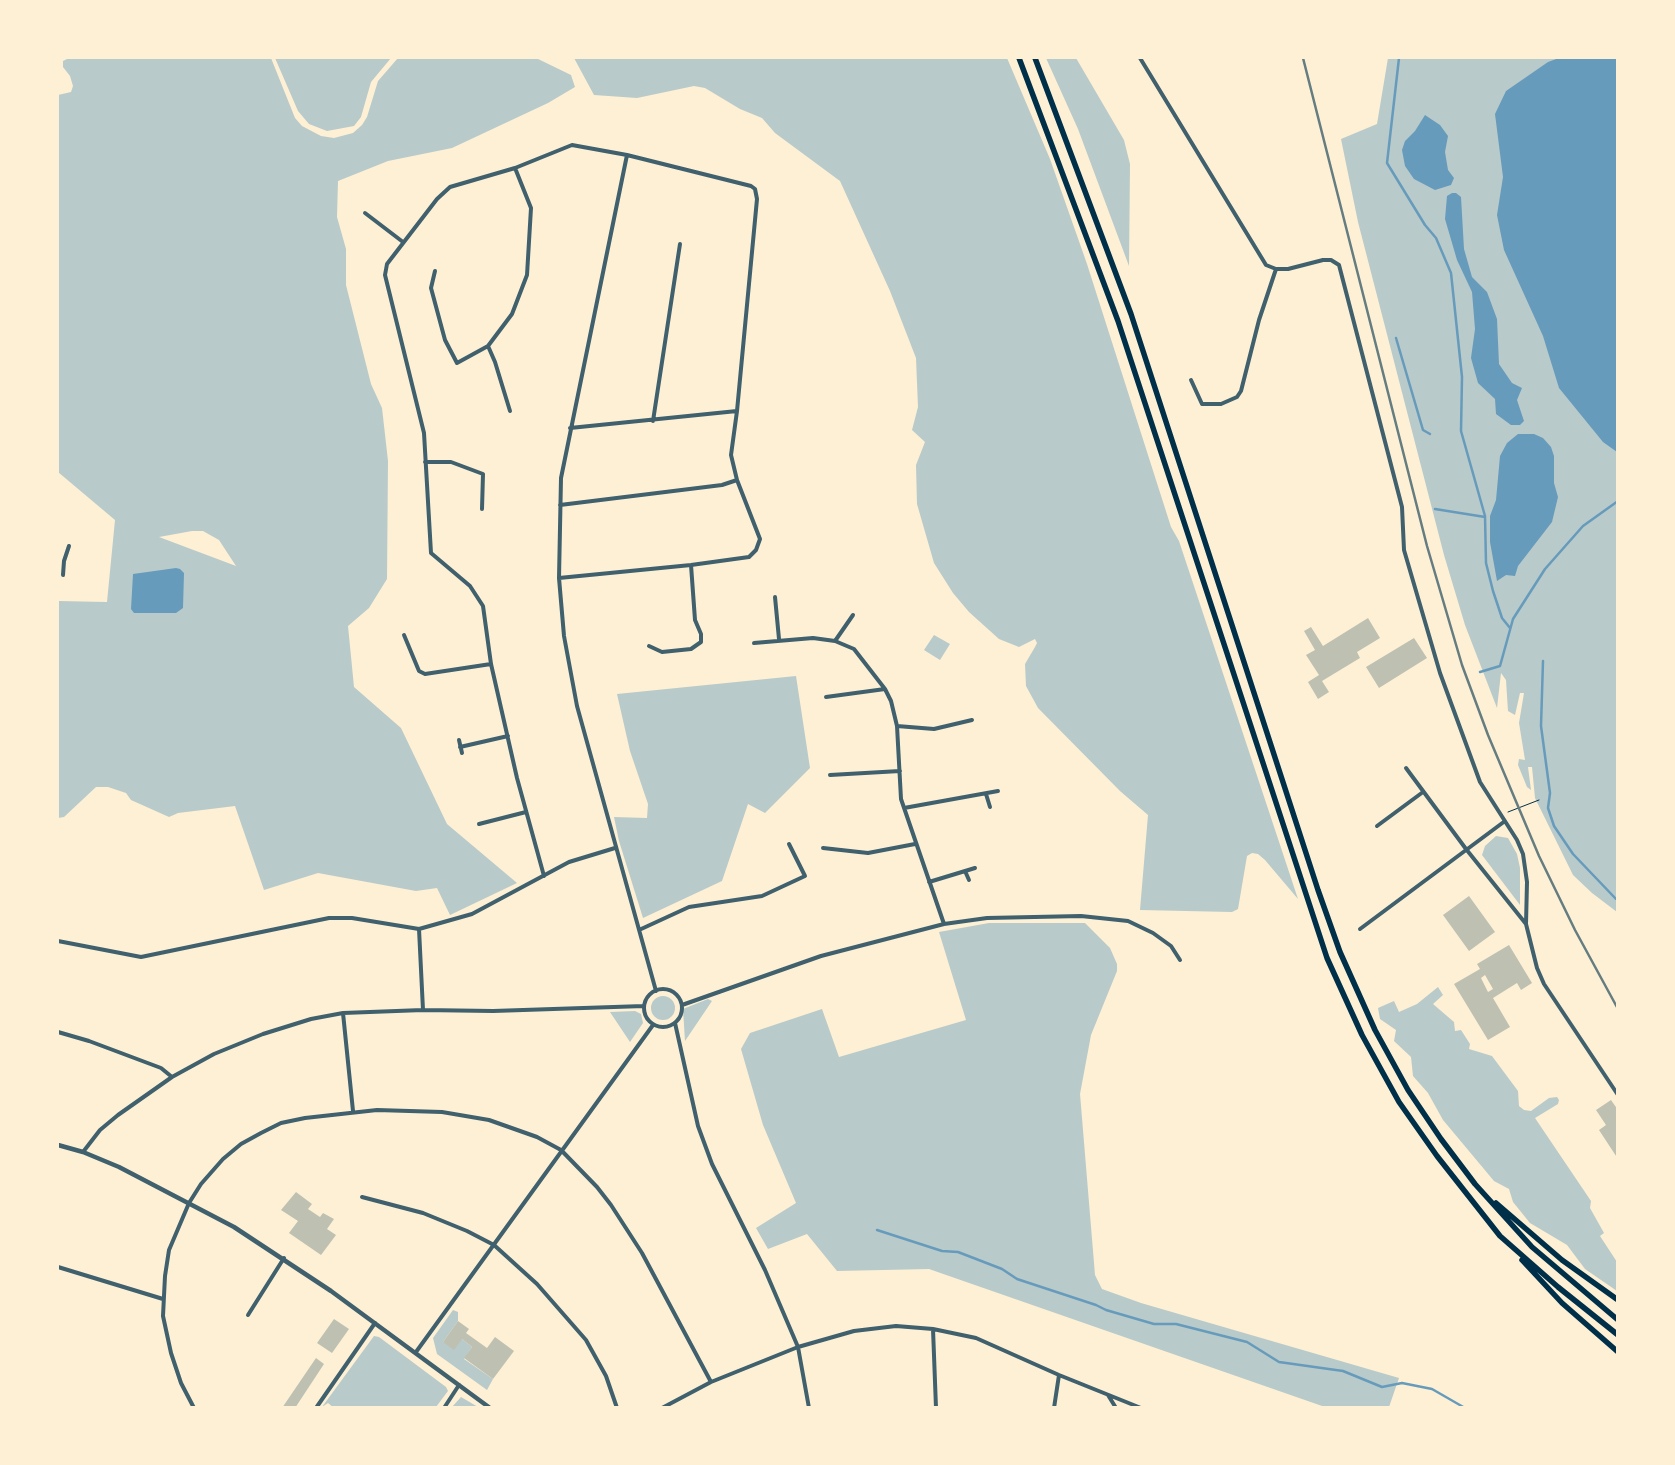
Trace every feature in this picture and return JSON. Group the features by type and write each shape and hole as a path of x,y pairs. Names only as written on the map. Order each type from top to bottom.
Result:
{"highway":[{"path":"1019,58 1118,322 1327,958 1362,1035 1399,1102 1437,1156 1500,1236 1562,1303 1618,1352"},
{"path":"1035,58 1131,314 1340,952 1375,1030 1408,1090 1440,1139 1475,1184 1532,1247 1618,1320"},
{"path":"1475,1184 1562,1260 1618,1300"},
{"path":"1500,1236 1618,1336"}],"street":[{"path":"1140,58 1266,265 1276,269 1288,269 1323,260 1331,260 1339,265 1402,507 1404,550 1434,654 1480,782 1517,840 1526,867 1526,924 1538,968 1544,984 1618,1096"},
{"path":"544,876 526,812 491,664 483,606 470,586 431,553 424,433 385,275 387,264 403,242 450,187 515,168 572,145 627,155 751,186 755,189 757,199 737,411 731,455 738,480 760,539 756,550 749,557 691,565 559,578"},
{"path":"627,155 561,478 559,578 564,636 577,706 656,991"},
{"path":"435,271 431,288 445,340 458,363 488,346 512,314 528,275 531,208 515,168"},
{"path":"365,213 403,242"},
{"path":"653,421 680,244"},
{"path":"1191,380 1202,404 1220,404 1237,397 1241,391 1276,269"},
{"path":"488,346 496,362 510,411"},
{"path":"570,428 737,411"},
{"path":"425,462 451,462 483,474 482,509"},
{"path":"560,505 722,484 738,480"},
{"path":"64,575 64,561 69,546"},
{"path":"58,558 64,561"},
{"path":"649,646 662,652 691,649 701,642 701,634 695,620 691,565"},
{"path":"775,598 778,639"},
{"path":"835,641 853,615"},
{"path":"404,635 419,671 425,674 491,664"},
{"path":"754,643 778,639 813,638 835,641 854,649 885,689 891,701 897,726 901,799 944,924"},
{"path":"407,642 413,639"},
{"path":"826,697 885,689"},
{"path":"897,726 934,729 972,720"},
{"path":"460,747 508,736"},
{"path":"458,740 462,753"},
{"path":"1406,768 1466,849 1526,924"},
{"path":"830,776 900,771"},
{"path":"904,808 998,792"},
{"path":"1377,826 1423,792"},
{"path":"986,794 990,807"},
{"path":"479,824 526,812"},
{"path":"1360,929 1506,821"},
{"path":"639,930 689,907 762,896 805,876 789,844"},
{"path":"823,848 868,853 915,844"},
{"path":"58,941 141,957 329,918 352,918 419,929 472,914 569,862 616,848"},
{"path":"930,882 975,868"},
{"path":"965,872 969,880"},
{"path":"682,1004 821,956 944,924 987,918 1110,917 1128,921 1153,933 1171,946 1180,960"},
{"path":"419,929 422,1010"},
{"path":"656,991 670,991 676,994 682,1004 681,1015 675,1023 662,1028 653,1025 645,1014 644,1006 650,995 656,991"},
{"path":"83,1152 100,1130 172,1077 214,1054 262,1034 311,1019 343,1013 644,1006"},
{"path":"343,1013 353,1111"},
{"path":"675,1023 698,1126 712,1164 765,1270 798,1347 809,1408"},
{"path":"416,1352 653,1025"},
{"path":"58,1032 89,1041 161,1068 172,1077"},
{"path":"194,1408 181,1383 171,1353 163,1316 163,1299 170,1250 189,1203 201,1184 223,1159 241,1144 260,1133 281,1124 305,1118 353,1111 395,1110 464,1115 516,1128 561,1150 612,1205 642,1253 711,1382"},
{"path":"58,1145 83,1152 118,1166 234,1227 284,1258 416,1352 490,1408"},
{"path":"362,1197 423,1213 467,1230 494,1245 537,1284 586,1340 606,1376 618,1408"},
{"path":"248,1316 284,1258"},
{"path":"58,1267 163,1299"},
{"path":"316,1408 375,1323"},
{"path":"662,1408 711,1382 798,1347 854,1331 896,1326 956,1333 997,1346 1059,1375 1141,1408"},
{"path":"933,1329 936,1408"},
{"path":"1054,1408 1059,1375"},
{"path":"444,1408 459,1385"},
{"path":"1108,1396 1116,1408"}],"path":[{"path":"1508,812 1539,800"}],"shaded area":[{"path":"69,58 271,58 295,118 302,126 321,136 334,138 353,133 362,125 367,117 378,81 398,58 536,58 571,75 575,87 548,103 452,148 388,161 338,181 337,217 346,249 346,285 371,384 382,408 388,461 387,579 369,608 348,626 354,687 401,728 447,824 517,883 450,915 437,888 416,891 318,873 264,890 235,806 178,813 169,817 131,800 126,793 108,787 96,787 64,817 58,818 58,601 107,602 115,520 58,472 58,95 71,92 73,86 70,76 63,67 63,61","holes":["203,531 219,540 236,566 159,537"]},
{"path":"275,58 391,58 371,82 361,117 354,126 327,131 309,124 298,111"},
{"path":"574,58 1007,58 1050,159 1087,264 1171,527 1179,541 1298,899 1265,860 1258,854 1252,853 1247,856 1238,909 1232,912 1140,910 1148,815 1120,791 1038,708 1026,686 1025,664 1037,643 1035,639 1019,647 999,639 969,612 953,593 934,563 917,504 916,465 925,442 912,430 918,407 916,358 890,291 840,181 775,133 762,118 740,109 705,88 694,86 637,98 594,95"},
{"path":"1046,58 1076,58 1124,140 1130,164 1129,266 1078,129"},
{"path":"1388,58 1617,58 1617,912 1592,893 1573,875 1535,798 1532,767 1528,767 1531,790 1527,787 1518,765 1519,759 1525,760 1519,723 1524,693 1520,693 1515,715 1508,711 1506,680 1501,673 1497,708 1465,625 1444,555 1358,222 1341,139 1377,124"},
{"path":"934,635 950,644 940,660 924,650"},
{"path":"796,676 810,768 765,813 748,804 722,881 643,918 619,841 614,817 647,818 648,804 630,751 617,694"},
{"path":"1496,836 1508,838 1517,854 1520,868 1520,905 1482,855 1485,846"},
{"path":"989,923 1085,923 1110,948 1117,964 1117,971 1091,1035 1080,1094 1095,1275 1102,1289 1141,1303 1399,1378 1389,1407 1325,1407 929,1269 837,1271 807,1234 768,1249 756,1228 796,1203 763,1125 741,1049 750,1033 822,1009 839,1057 966,1020 939,932"},
{"path":"1438,987 1443,995 1433,1004 1454,1022 1455,1031 1461,1030 1470,1044 1469,1049 1492,1056 1518,1091 1519,1106 1524,1110 1531,1111 1549,1098 1557,1097 1559,1100 1558,1104 1535,1118 1591,1201 1590,1208 1604,1233 1600,1236 1617,1262 1617,1291 1585,1269 1567,1245 1530,1223 1513,1202 1509,1189 1494,1181 1443,1120 1428,1093 1413,1076 1411,1057 1394,1041 1396,1030 1380,1019 1378,1008 1394,1001 1399,1012 1417,1004"},
{"path":"663,996 672,999 675,1008 672,1017 663,1020 654,1017 651,1008 654,999"},
{"path":"708,999 712,1001 685,1041 683,1009"},
{"path":"635,1011 641,1014 643,1023 630,1042 610,1012"},
{"path":"453,1310 458,1312 458,1321 443,1342 462,1339 472,1347 464,1359 493,1379 487,1390 437,1354 433,1338"},
{"path":"374,1336 379,1337 446,1387 448,1391 436,1407 334,1408 328,1403 322,1407"},
{"path":"461,1397 478,1407 452,1407"}],"water":[{"path":"1559,58 1617,58 1617,452 1603,442 1559,388 1543,336 1504,250 1497,215 1503,177 1495,114 1506,91 1548,62"},
{"path":"1425,115 1440,125 1448,136 1445,152 1448,170 1454,178 1451,185 1435,190 1414,179 1405,166 1402,150 1405,141 1415,131"},
{"path":"1456,193 1461,197 1464,249 1472,277 1487,292 1497,319 1499,364 1512,383 1522,388 1517,400 1524,421 1520,425 1511,425 1496,414 1495,399 1478,383 1471,358 1475,329 1472,292 1457,260 1445,219 1447,196"},
{"path":"1518,434 1534,434 1543,438 1551,447 1554,456 1554,483 1558,497 1552,522 1518,566 1515,576 1506,575 1497,581 1490,542 1490,516 1496,500 1500,456 1507,443"},
{"path":"176,568 184,573 183,608 176,613 134,613 131,609 133,574"}],"building":[{"path":"1368,618 1380,638 1357,652 1360,658 1322,681 1329,692 1318,699 1308,682 1319,675 1306,655 1315,650 1304,631 1311,627 1323,646"},
{"path":"1414,638 1427,658 1379,688 1366,667"},
{"path":"1469,896 1495,932 1469,951 1443,915"},
{"path":"1509,945 1532,983 1521,990 1517,983 1493,998 1510,1027 1488,1040 1454,984 1480,969 1477,964","holes":["1485,975 1493,989 1488,992 1481,978"]},
{"path":"1611,1100 1618,1110 1618,1159 1599,1130 1606,1125 1596,1110"},
{"path":"296,1192 312,1204 308,1209 320,1217 323,1213 334,1219 327,1229 336,1235 321,1255 289,1233 298,1221 281,1210"},
{"path":"334,1319 349,1329 332,1353 317,1343"},
{"path":"458,1321 469,1329 466,1333 487,1348 495,1337 514,1351 493,1379 464,1358 472,1347 462,1339 454,1350 443,1342"},
{"path":"316,1358 324,1364 295,1408 282,1408"}],"waterway":[{"path":"1399,58 1387,163 1425,225 1436,238 1451,273 1462,377 1461,431 1485,516 1486,563 1502,618 1510,628"},
{"path":"1396,338 1423,430 1430,434"},
{"path":"1480,672 1500,666 1513,619 1545,569 1583,526 1618,501"},
{"path":"1435,509 1485,517"},
{"path":"1543,661 1541,726 1550,793 1548,808 1554,826 1573,854 1616,899"},
{"path":"877,1230 942,1251 958,1252 1002,1269 1017,1279 1106,1310 1154,1324 1176,1324 1247,1342 1279,1362 1343,1371 1382,1387 1402,1383 1432,1389 1465,1408"}],"railway":[{"path":"1303,58 1427,546 1462,665 1488,735 1539,856 1575,930 1618,1009"}]}
